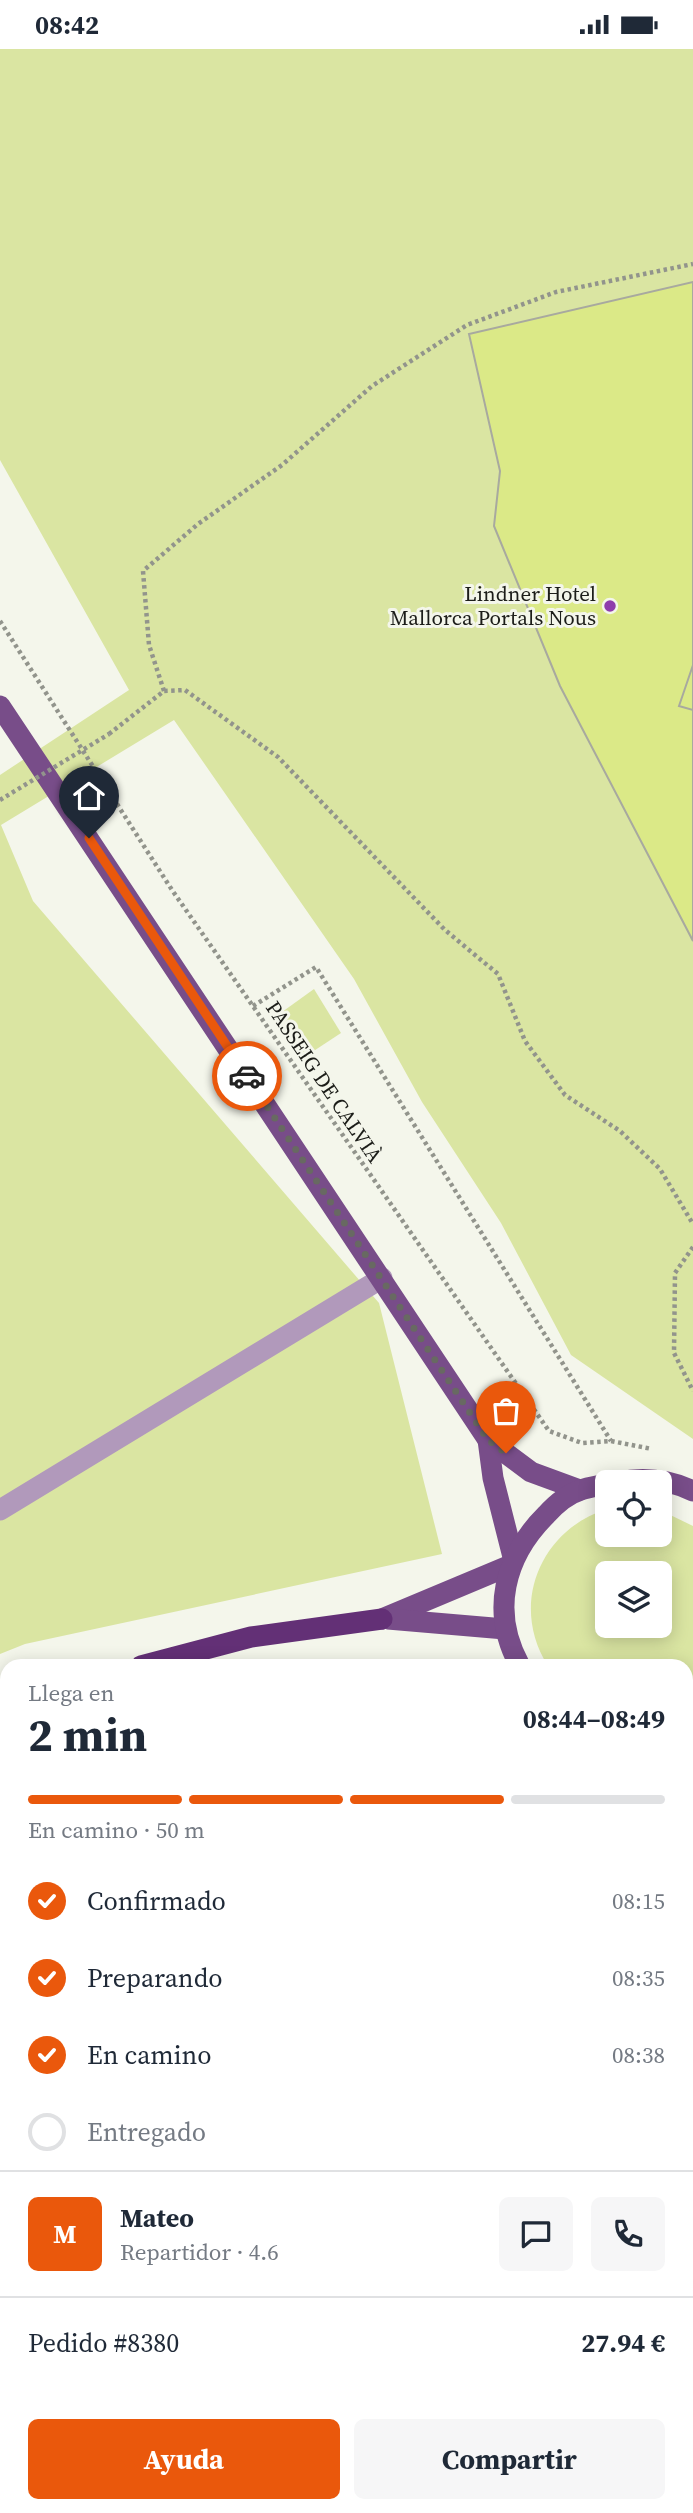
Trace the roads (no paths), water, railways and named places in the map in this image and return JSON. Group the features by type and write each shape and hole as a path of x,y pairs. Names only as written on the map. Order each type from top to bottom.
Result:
{"highway":[{"path":"168,1659 251,1637 382,1619"}],"main road":[{"path":"0,706 383,1278 488,1440 531,1472 580,1490"},
{"path":"488,1440 493,1478 512,1561"},
{"path":"672,1484 693,1491"},
{"path":"517,1659 505,1629 505,1591 512,1561 540,1521 554,1507 580,1490 595,1487"},
{"path":"382,1619 512,1561"},
{"path":"382,1619 505,1629"}],"street":[{"path":"0,1510 383,1278"}],"place":[{"name":"Lindner Hotel Mallorca Portals Nous","path":"610,606"}]}
